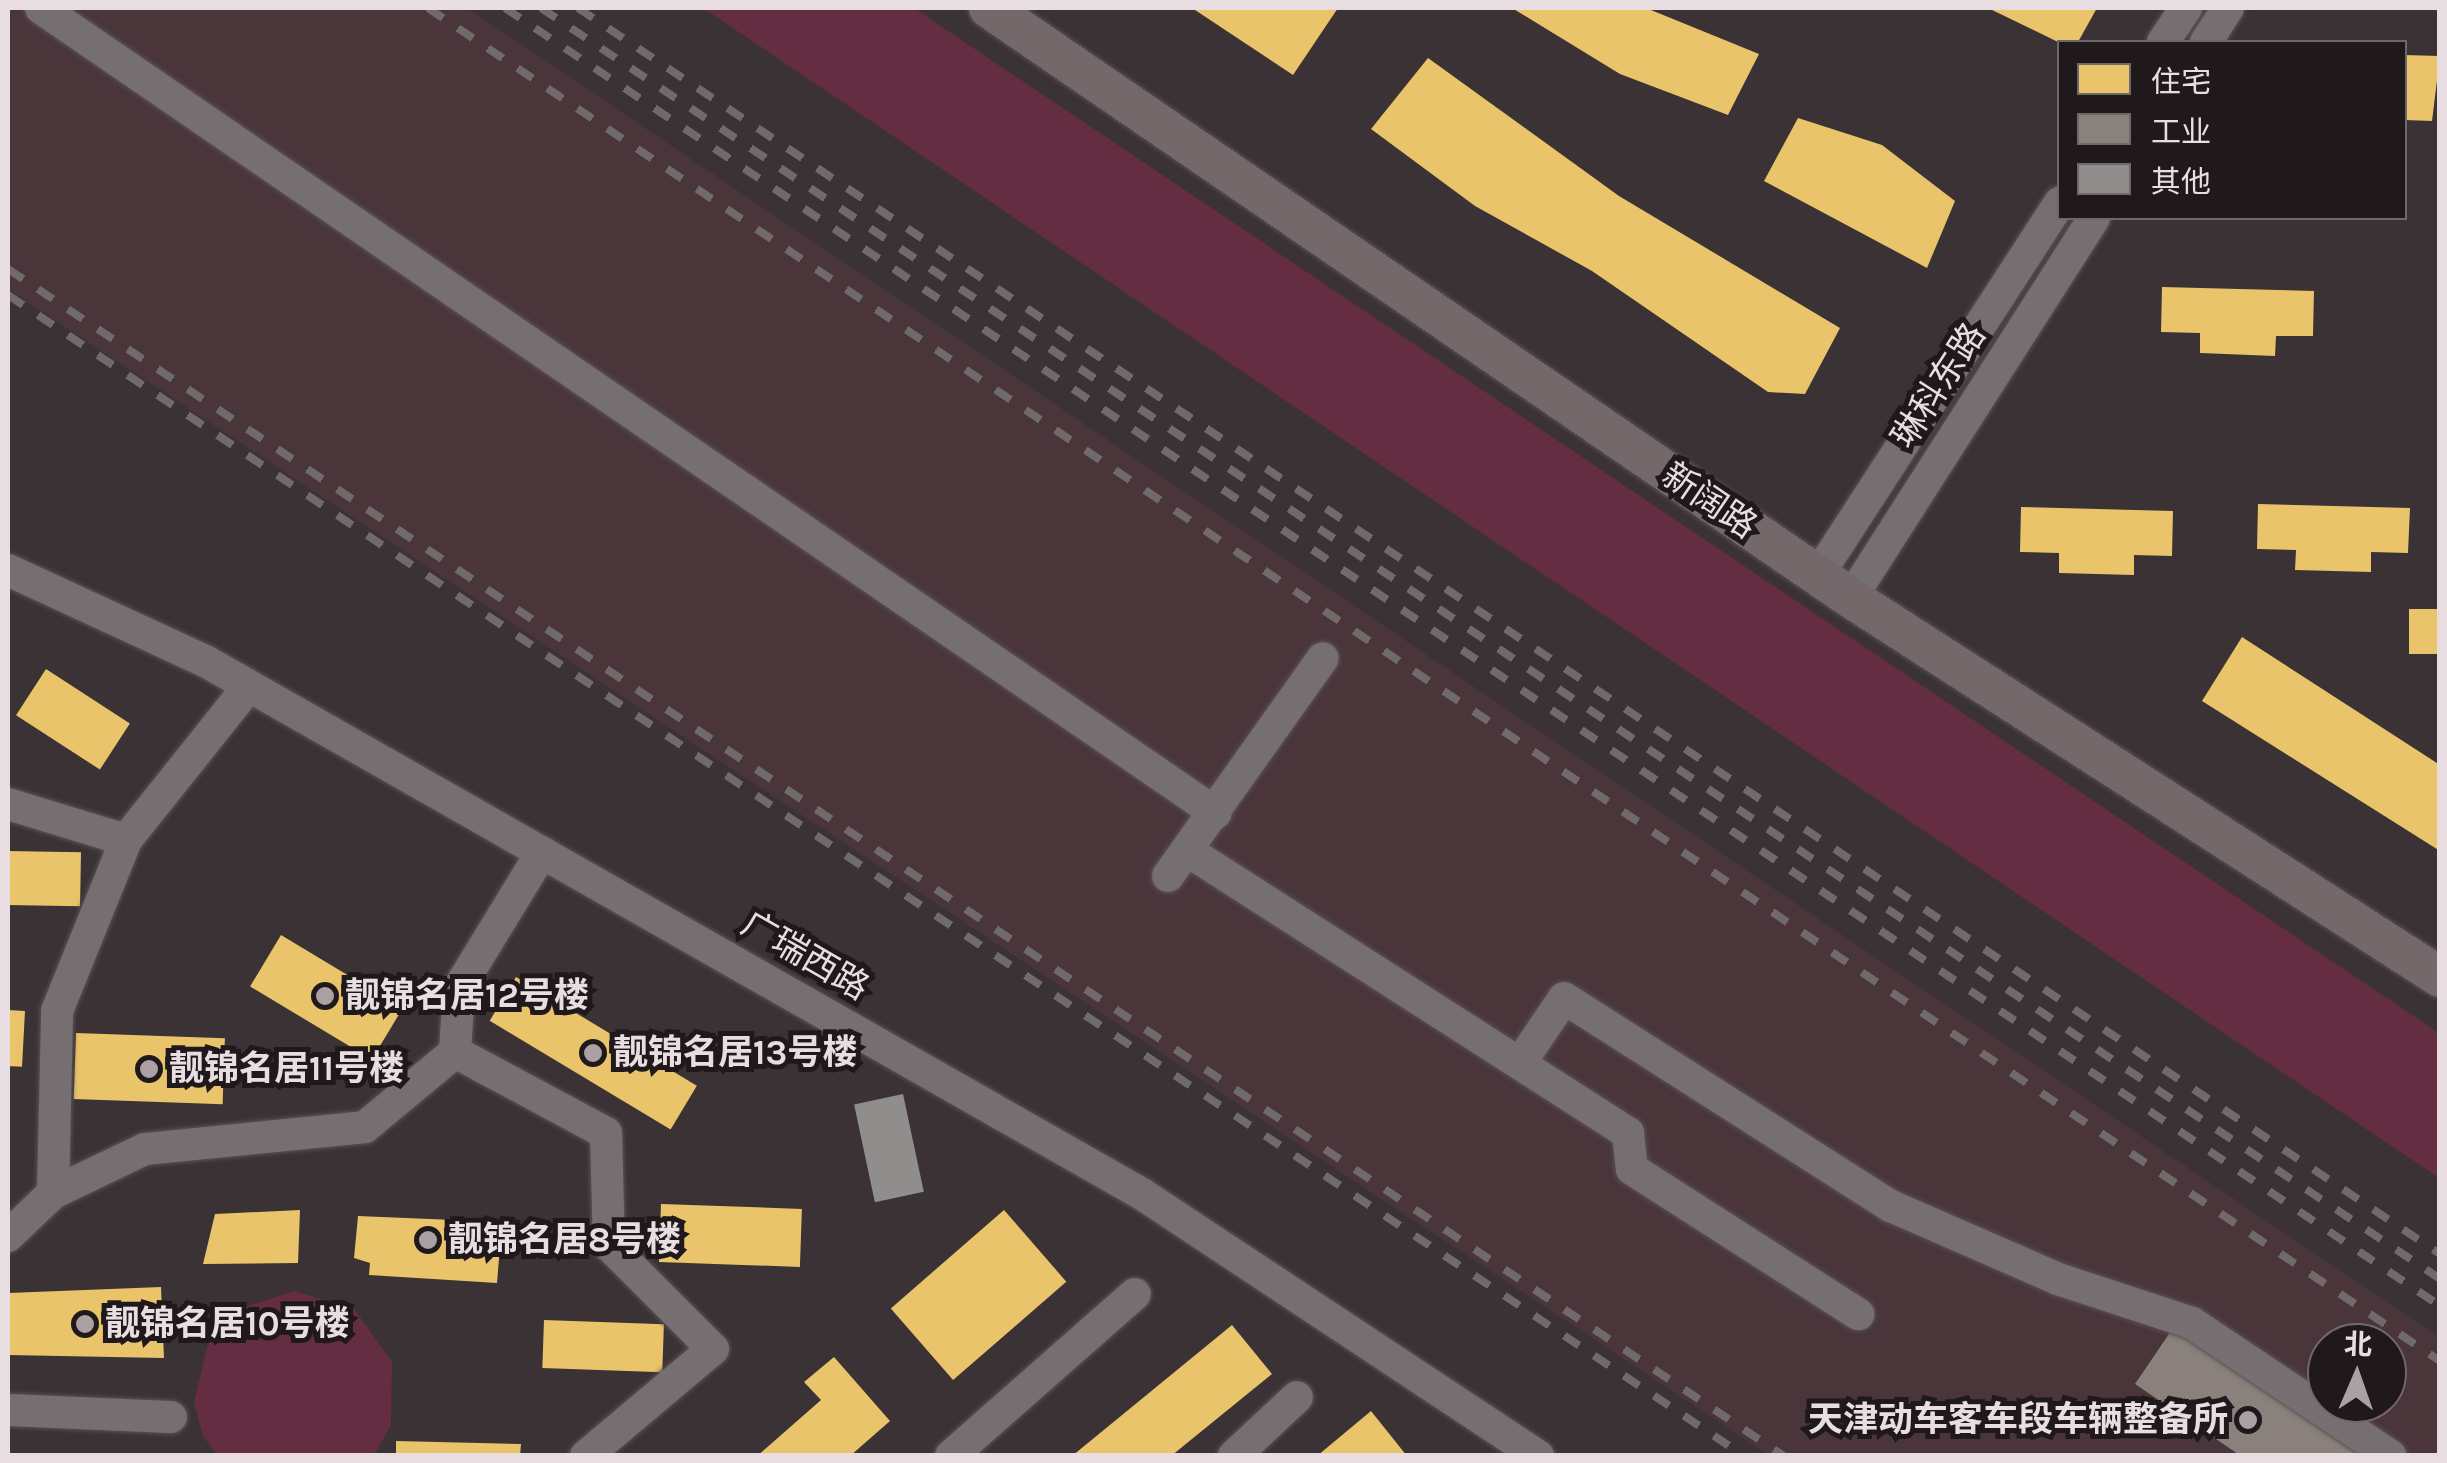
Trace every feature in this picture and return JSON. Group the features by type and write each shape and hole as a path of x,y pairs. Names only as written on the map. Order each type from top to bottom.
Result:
{"main road":[{"name":"新阔路","path":"989,8 1851,598 2440,977"}],"street":[{"path":"40,8 1216,812"},
{"path":"2165,40 2186,8"},
{"path":"2207,40 2228,8"},
{"name":"琳科东路","path":"1818,575 2057,208"},
{"name":"琳科东路","path":"1851,598 2093,220"},
{"name":"广瑞西路","path":"8,570 249,686 1142,1194 1538,1456"},
{"path":"1323,658 1178,863 1520,1063 1628,1133 1632,1169 1858,1314"},
{"path":"53,1194 57,1011 126,840 249,686"},
{"path":"8,804 126,840"},
{"path":"8,1236 53,1194 144,1148 365,1127 455,1052 459,988 542,852"},
{"path":"1520,1063 1564,998 1891,1206 2058,1279 2192,1323 2391,1456"},
{"path":"455,1052 606,1132 609,1246 713,1349 586,1456"},
{"path":"970,1449 1135,1294"},
{"path":"1234,1456 1297,1397"},
{"path":"8,1410 171,1417"}],"shaded area":[{"path":"8,8 467,8 2439,1337 2439,1455 1768,1455 8,289"},
{"path":"703,8 914,8 2439,1033 2439,1178"},
{"path":"295,1291 355,1310 392,1362 391,1425 374,1455 217,1455 203,1436 194,1402 210,1335 235,1310"}],"building: 住宅":[{"path":"1192,8 1338,8 1293,75"},
{"path":"1512,8 1646,8 1759,54 1728,115 1620,74"},
{"path":"1988,8 2097,8 2079,40 2057,42"},
{"path":"2407,55 2440,56 2432,121 2407,120"},
{"path":"1428,58 1619,196 1840,328 1805,394 1768,392 1592,271 1475,206 1371,129"},
{"path":"1798,118 1882,145 1955,201 1927,268 1764,181"},
{"path":"2162,287 2314,291 2313,336 2276,336 2275,356 2200,353 2200,333 2161,332"},
{"path":"2258,504 2410,508 2408,553 2371,552 2371,572 2295,570 2296,550 2257,549"},
{"path":"2021,507 2173,511 2172,556 2134,555 2134,575 2059,573 2059,553 2020,552"},
{"path":"2409,609 2440,609 2440,654 2409,654"},
{"path":"2242,637 2440,765 2440,851 2202,701"},
{"path":"46,669 130,723 100,770 16,715"},
{"path":"8,851 81,852 80,906 8,905"},
{"name":"靓锦名居12号楼","path":"281,935 403,1008 372,1060 250,986"},
{"name":"靓锦名居13号楼","path":"516,977 697,1086 671,1129 490,1021"},
{"path":"8,1010 25,1011 22,1067 8,1066"},
{"name":"靓锦名居11号楼","path":"76,1033 225,1038 223,1104 74,1099"},
{"path":"661,1204 802,1209 800,1267 659,1262"},
{"path":"300,1210 298,1263 203,1264 215,1214"},
{"path":"1004,1210 1066,1282 953,1380 891,1308"},
{"name":"靓锦名居8号楼","path":"358,1216 502,1222 497,1283 369,1275 370,1263 354,1258"},
{"name":"靓锦名居10号楼","path":"161,1287 164,1358 8,1355 8,1293"},
{"path":"544,1320 664,1324 662,1372 542,1368"},
{"path":"1232,1325 1272,1374 1171,1456 1072,1456"},
{"path":"834,1357 890,1421 850,1456 757,1456 821,1400 804,1382"},
{"path":"1371,1411 1407,1456 1317,1456"},
{"path":"396,1441 521,1444 520,1456 396,1456"}],"building: 工业":[{"name":"天津动车客车段车辆整备所","path":"2173,1328 2307,1419 2307,1423 2313,1423 2362,1456 2241,1456 2135,1384"}],"building: 其他":[{"path":"903,1094 924,1192 875,1202 854,1104"}],"railway":[{"path":"428,8 2440,1361"},
{"path":"505,8 2440,1306"},
{"path":"541,8 2440,1279"},
{"path":"578,8 2440,1254"},
{"path":"8,269 1784,1456"},
{"path":"8,295 1744,1456"}],"place":[{"name":"靓锦名居12号楼","path":"325,996"},
{"name":"靓锦名居13号楼","path":"593,1053"},
{"name":"靓锦名居11号楼","path":"149,1069"},
{"name":"靓锦名居8号楼","path":"428,1240"},
{"name":"靓锦名居10号楼","path":"85,1324"},
{"name":"天津动车客车段车辆整备所","path":"2248,1420"}]}
